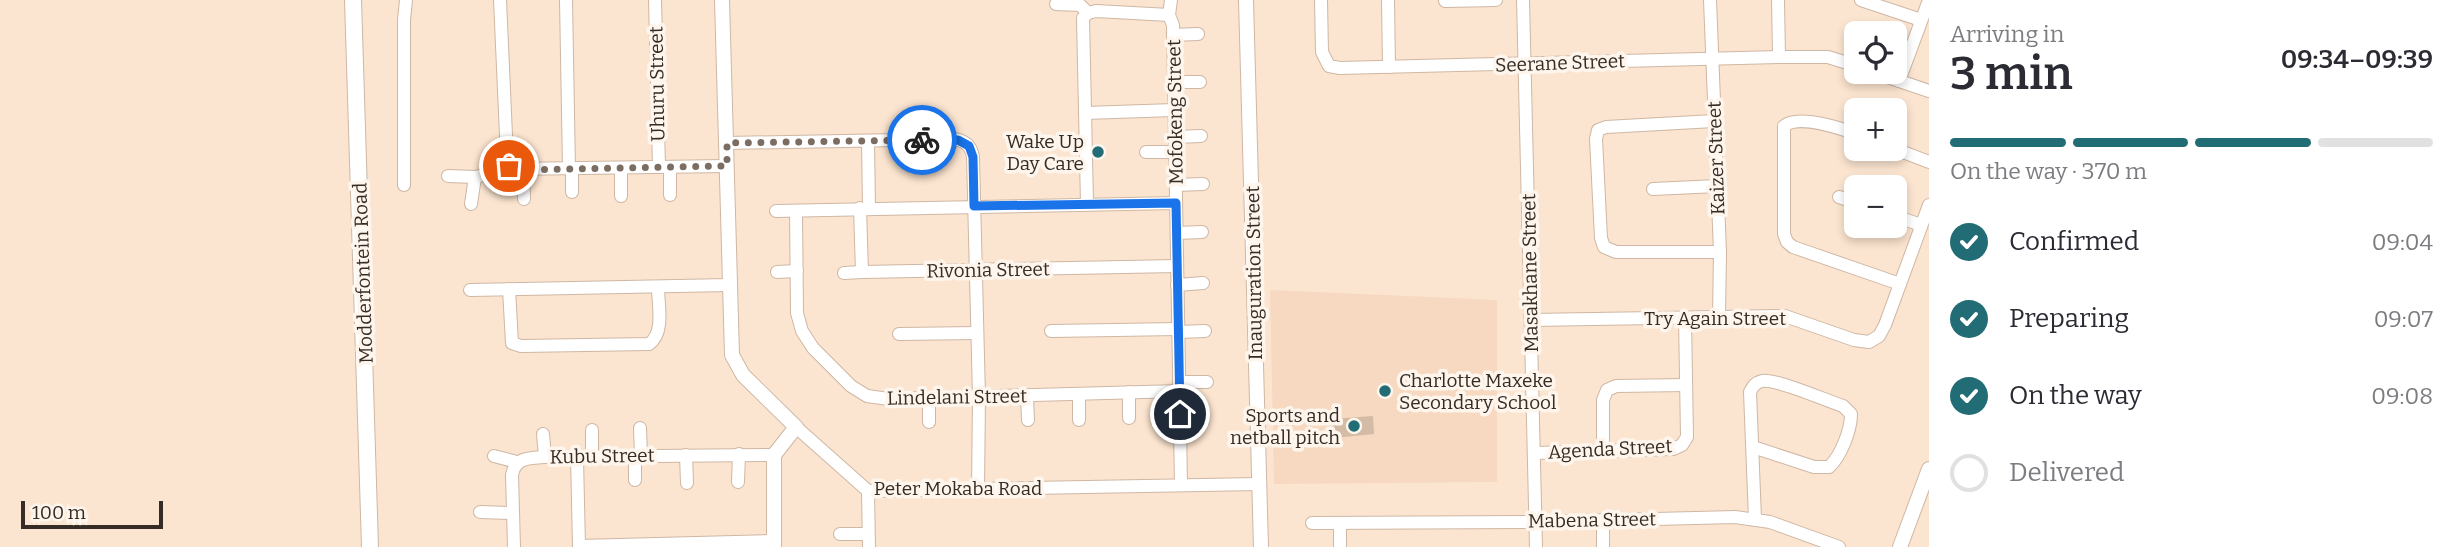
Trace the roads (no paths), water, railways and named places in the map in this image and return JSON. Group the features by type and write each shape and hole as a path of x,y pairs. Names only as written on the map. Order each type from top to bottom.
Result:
{"main road":[{"name":"Modderfontein Road","path":"354,0 370,547"}],"street":[{"path":"404,185 406,0"},
{"path":"500,0 507,158 516,170 524,199"},
{"path":"566,0 572,192"},
{"name":"Uhuru Street","path":"655,0 665,167 670,195"},
{"name":"Peter Mokaba Road","path":"722,0 730,341 736,366 796,427 869,491 1259,484"},
{"path":"1169,15 1171,0"},
{"name":"Inauguration Street","path":"1246,0 1261,547"},
{"name":"Seerane Street","path":"1321,0 1322,52 1329,66 1346,69 1779,57 1828,58 1844,62"},
{"path":"1388,0 1389,67"},
{"path":"1445,1 1496,0"},
{"name":"Masakhane Street","path":"1523,0 1536,547"},
{"name":"Kaizer Street","path":"1710,0 1720,252 1719,317"},
{"path":"1778,0 1779,57"},
{"path":"1861,0 1921,20"},
{"path":"1907,59 1929,0"},
{"name":"Mofokeng Street","path":"1056,4 1080,5 1088,13 1096,11 1169,15 1173,35 1181,485"},
{"path":"1087,204 1083,18 1088,13"},
{"path":"1173,35 1198,34"},
{"path":"1174,82 1200,82"},
{"path":"1907,84 1929,91"},
{"path":"1085,113 1174,110"},
{"path":"1714,121 1606,127 1598,130 1596,139 1601,238 1604,247 1616,252 1720,252"},
{"path":"1844,130 1831,125 1791,121 1784,126 1784,234 1793,247 1900,284"},
{"path":"1175,137 1201,136"},
{"path":"727,143 953,139 963,141 969,146 973,157 979,397 978,490"},
{"path":"862,272 868,141"},
{"path":"1146,152 1175,152"},
{"path":"1907,154 1929,162"},
{"path":"448,176 475,177 516,170 727,166"},
{"path":"621,168 621,196"},
{"path":"471,204 475,177"},
{"path":"1176,185 1203,184"},
{"path":"1653,189 1717,186"},
{"path":"1839,197 1844,199"},
{"path":"776,211 1176,203"},
{"name":"Try Again Street","path":"1531,320 1786,316 1854,340 1869,342 1879,336 1885,326 1929,205"},
{"name":"Lindelani Street","path":"796,211 797,313 802,331 813,348 859,393 876,398 1027,396 1129,392 1207,382"},
{"path":"1907,220 1922,225"},
{"path":"1177,233 1202,232"},
{"name":"Rivonia Street","path":"844,273 1177,266"},
{"path":"777,272 797,271"},
{"path":"1177,285 1203,283"},
{"path":"470,290 729,285"},
{"path":"509,289 512,343 521,346 597,345 649,344 656,339 659,331 658,287"},
{"name":"Agenda Street","path":"1535,453 1673,449 1682,445 1687,437 1685,318"},
{"path":"1051,331 1205,331"},
{"path":"899,334 977,333"},
{"path":"1753,447 1814,467 1829,467 1842,446 1851,414 1843,406 1784,386 1758,382 1750,392 1755,519"},
{"path":"1603,451 1602,400 1607,390 1616,386 1686,385"},
{"path":"1129,392 1129,418"},
{"path":"1079,394 1079,419"},
{"path":"1027,396 1028,420"},
{"path":"929,398 929,422"},
{"path":"577,457 579,547 774,544 774,455 796,427"},
{"path":"635,480 640,428"},
{"path":"592,430 592,456"},
{"path":"543,434 545,457"},
{"path":"738,482 739,454"},
{"path":"686,455 687,483"},
{"name":"Kubu Street","path":"517,462 545,457 774,455"},
{"path":"494,456 517,462 512,475 514,547"},
{"path":"1900,547 1929,469"},
{"path":"840,534 869,540 869,491"},
{"path":"480,512 513,513"},
{"name":"Mabena Street","path":"1312,523 1535,522 1735,517 1755,519 1807,542 1839,547"},
{"path":"1603,520 1603,547"},
{"path":"1340,523 1340,547"}],"place":[{"name":"Wake Up Day Care","path":"1098,152"},
{"name":"Charlotte Maxeke Secondary School","path":"1385,391"},
{"name":"Sports and netball pitch","path":"1354,426"}]}
